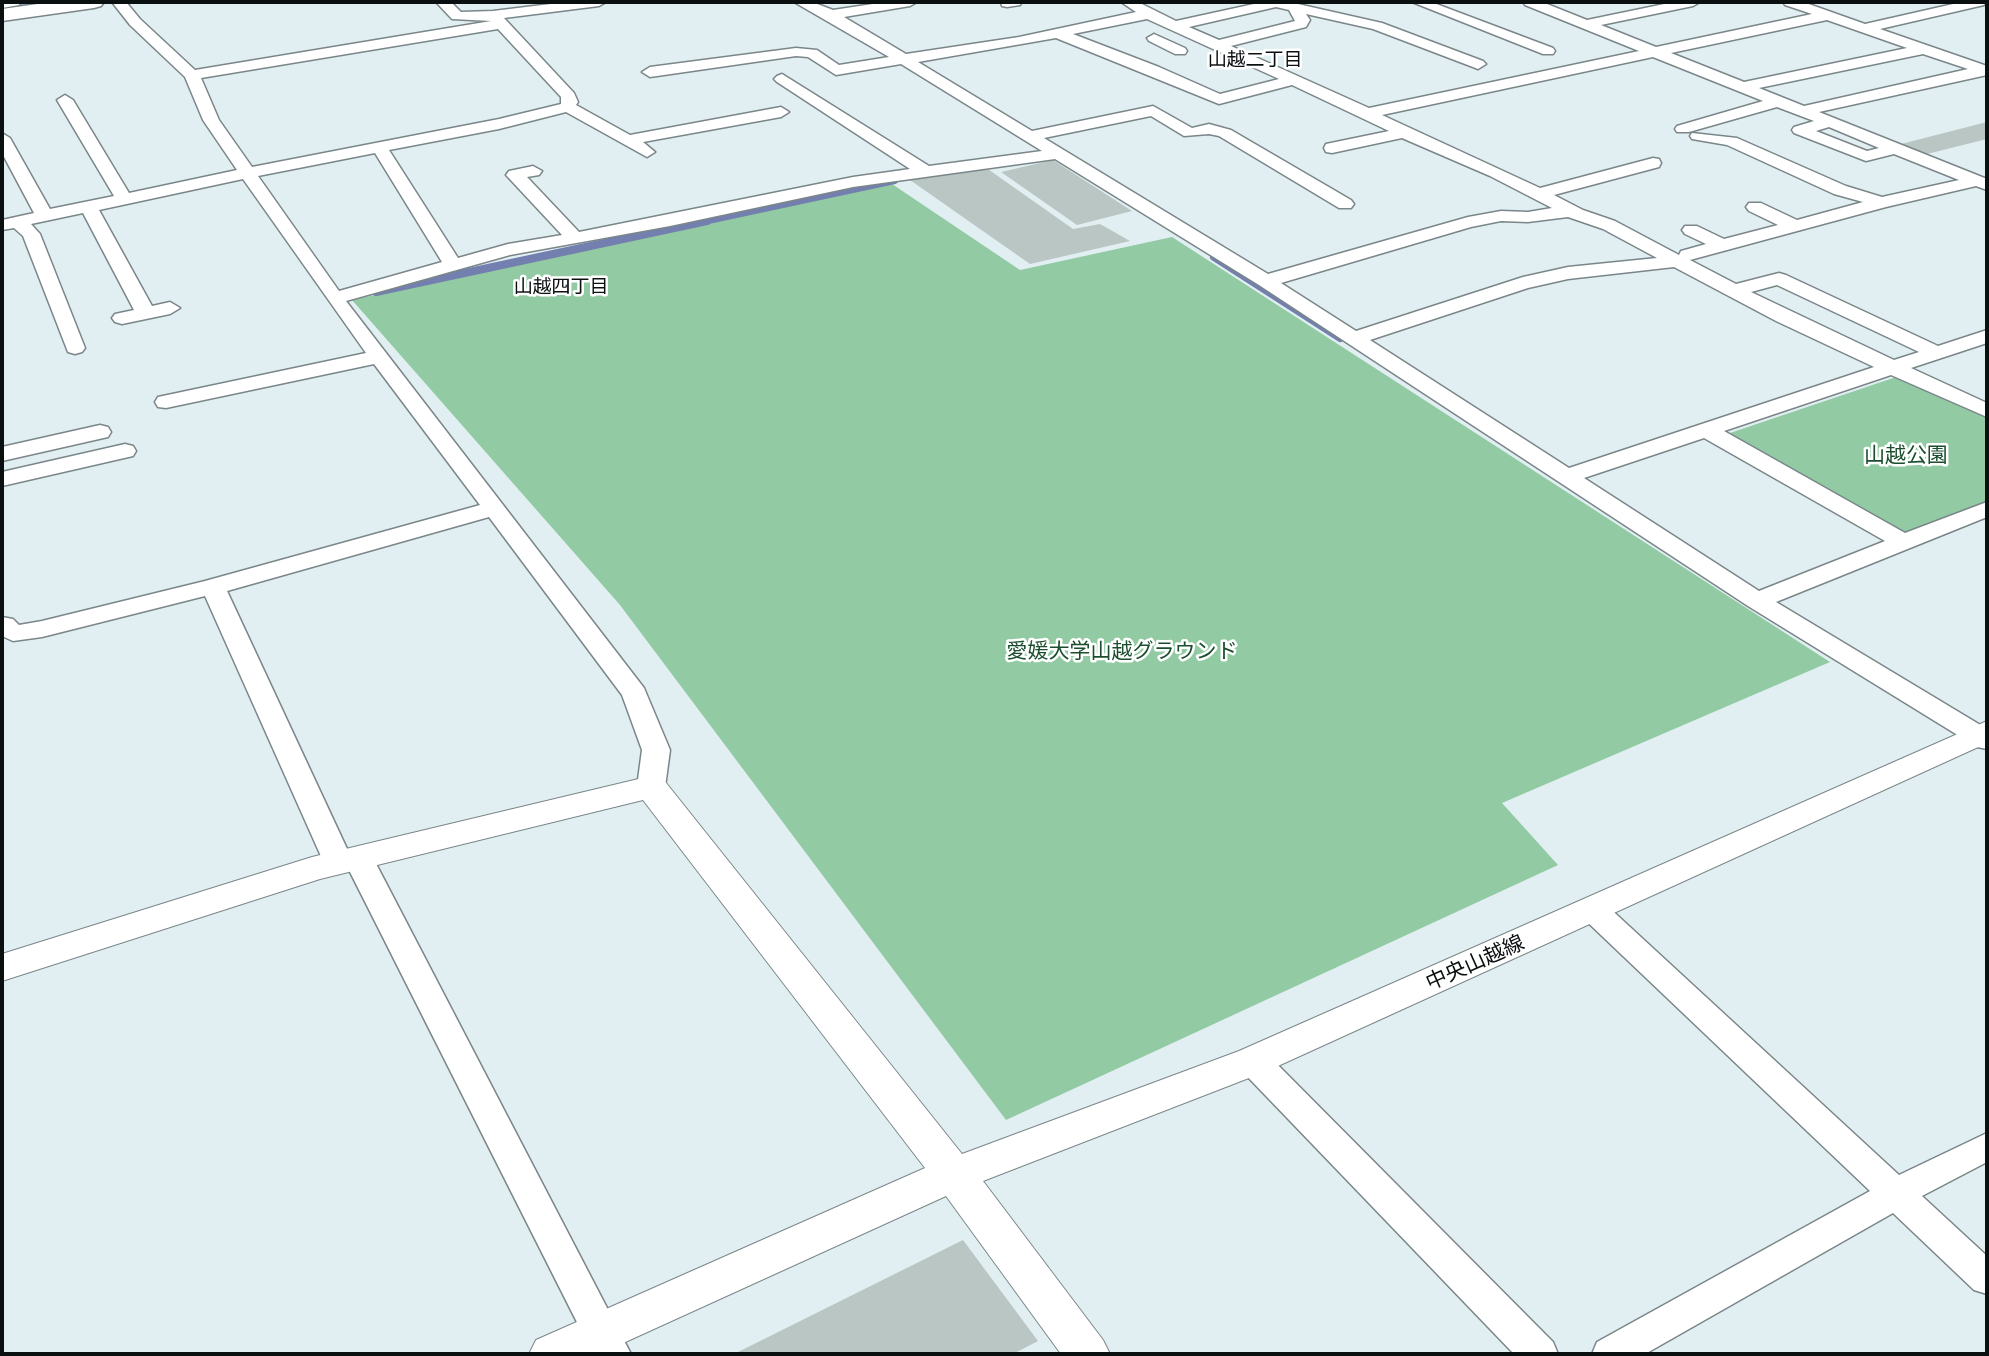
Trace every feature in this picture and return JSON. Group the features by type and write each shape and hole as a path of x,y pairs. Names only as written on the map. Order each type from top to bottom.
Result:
{"highway":[{"path":"2,15 94,2"}],"street":[{"path":"2,4 14,2"},
{"path":"119,2 135,22 192,75 211,120 334,298 635,694 656,750 651,786 954,1174 1087,1354"},
{"path":"443,2 457,16 498,20 568,96 570,102 567,107"},
{"path":"192,75 594,2"},
{"path":"801,2 831,15 1266,281 1757,601 1984,736"},
{"path":"831,15 910,2"},
{"path":"1128,2 1174,26 1296,79 1404,134 1496,172 1570,211 1609,225 1682,258 1733,291 1987,411"},
{"path":"1419,2 1548,51"},
{"path":"1530,2 1952,171 1980,177"},
{"path":"1586,24 1693,2"},
{"path":"1790,2 1811,9 1832,10 1865,28 1924,49 1960,61 1987,65"},
{"path":"1865,28 1979,2"},
{"path":"1174,26 1284,4 1377,26 1478,64"},
{"path":"1217,45 1301,24 1303,20 1284,4"},
{"path":"1367,113 1832,10"},
{"path":"650,72 796,52 812,53 836,70 1058,33 1149,14"},
{"path":"1891,37 1987,15"},
{"path":"1058,33 1154,70 1219,99 1296,79"},
{"path":"1154,38 1175,48 1201,38"},
{"path":"1744,87 1924,49"},
{"path":"1803,111 1987,65"},
{"path":"782,79 926,172"},
{"path":"65,100 125,200"},
{"path":"1780,101 1690,133 1746,144 1840,190 1883,202"},
{"path":"10,223 499,124 567,107 581,112 647,152"},
{"path":"1028,137 1153,111 1190,133 1209,130 1225,133 1345,204"},
{"path":"629,140 781,112"},
{"path":"1830,122 1800,130 1866,156 1897,149"},
{"path":"1332,148 1404,134"},
{"path":"2,138 45,216"},
{"path":"379,147 453,265"},
{"path":"334,298 508,250 853,182 1055,153"},
{"path":"1538,194 1653,163"},
{"path":"533,172 515,175 575,238"},
{"path":"1355,338 1522,283 1568,273 1682,258 1980,177"},
{"path":"89,207 146,313"},
{"path":"1755,207 1796,226"},
{"path":"1266,281 1468,222 1501,216 1528,217 1570,211"},
{"path":"10,223 31,234 75,348"},
{"path":"1690,230 1723,246"},
{"path":"1733,291 1779,279 1938,354"},
{"path":"122,318 170,308"},
{"path":"1565,477 1987,336"},
{"path":"166,402 379,357"},
{"path":"1706,430 1903,542"},
{"path":"2,454 106,437 2,479"},
{"path":"2,623 13,633 42,629 213,587 492,509"},
{"path":"1757,601 1987,509"},
{"path":"213,587 348,860 607,1344"},
{"name":"中央山越線","path":"552,1354 607,1344 954,1174 1253,1061 1984,736"},
{"path":"2,968 348,860 651,786"},
{"path":"1593,910 1987,1279"},
{"path":"1253,1061 1539,1354"},
{"path":"1611,1354 1895,1194 1987,1146"}],"green space":[{"name":"愛媛大学山越グラウンド","path":"892,184 1020,270 1172,237 1830,662 1502,803 1558,865 1006,1120 620,605 352,300"},
{"name":"山越公園","path":"1902,375 1987,417 1987,501 1901,535 1724,435"}],"building":[{"path":"1987,122 1987,139 1927,154 1901,144"},
{"path":"1053,160 1132,211 1077,225 1001,172"},
{"path":"985,167 1073,229 1100,224 1130,241 1030,264 910,180"},
{"path":"963,1240 1038,1341 1013,1354 738,1352"}],"waterway":[{"path":"2,8 45,2"},
{"path":"699,223 895,181"},
{"path":"376,292 707,221"},
{"path":"1214,257 1340,338"}],"district":[{"name":"山越二丁目","path":"1255,60"},
{"name":"山越四丁目","path":"561,287"}]}
